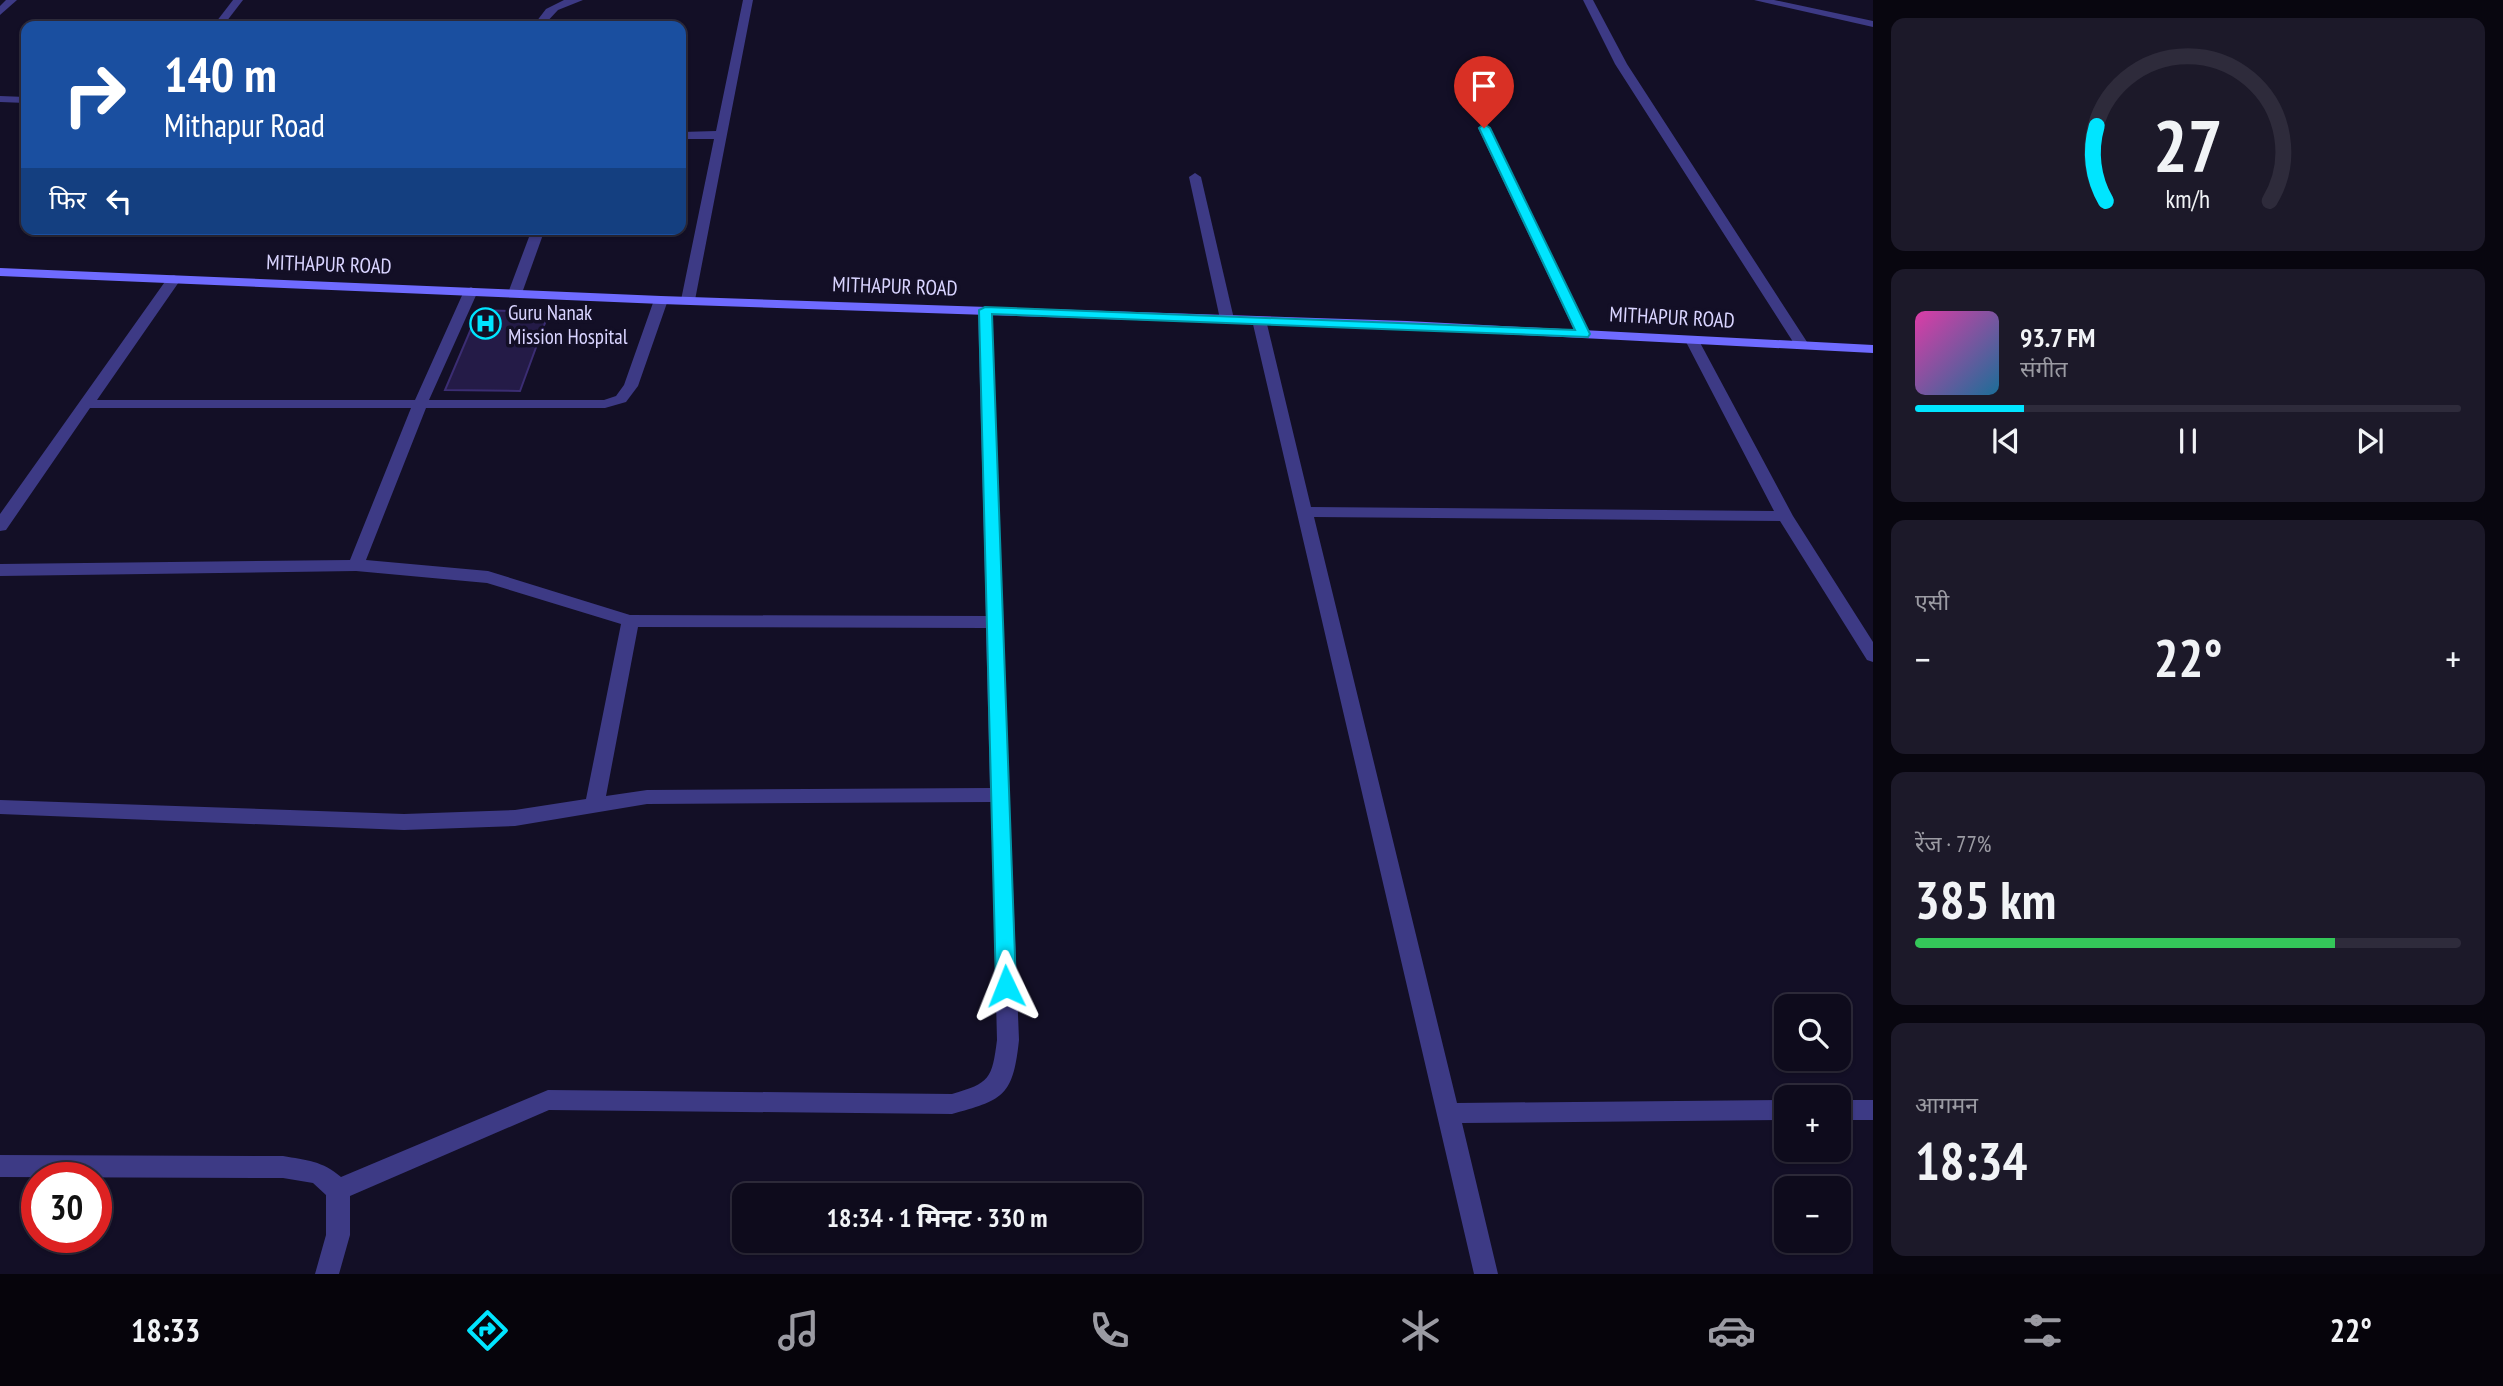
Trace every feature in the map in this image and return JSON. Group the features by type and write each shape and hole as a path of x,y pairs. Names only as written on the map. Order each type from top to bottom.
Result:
{"street":[{"path":"0,12 12,0"},
{"path":"222,21 238,0"},
{"path":"542,21 560,3 578,0"},
{"path":"688,300 748,0"},
{"path":"1588,0 1621,64 1802,345"},
{"path":"1759,0 1873,24"},
{"path":"0,99 21,100"},
{"path":"1484,128 1583,334"},
{"path":"686,135 719,135"},
{"path":"1195,177 1227,319"},
{"path":"515,293 537,235"},
{"name":"MITHAPUR ROAD","path":"0,272 661,300 1259,320 1873,349"},
{"path":"0,526 174,279"},
{"path":"356,565 420,404 471,291"},
{"path":"88,404 605,404 621,399 631,386 661,300"},
{"path":"338,1190 548,1100 952,1104 989,1094 1004,1075 1008,1040 985,310"},
{"path":"1259,320 1486,1274"},
{"path":"1692,340 1785,516 1873,656"},
{"path":"1304,512 1785,516"},
{"path":"0,570 356,565 488,577 630,621 994,622"},
{"path":"595,804 630,621"},
{"path":"0,807 404,822 515,818 647,797 999,795"},
{"path":"1448,1113 1774,1110"},
{"path":"1851,1110 1873,1110"},
{"path":"0,1166 283,1167 319,1173 338,1190 338,1235 327,1274"}],"building":[{"path":"479,310 549,312 520,391 445,390"}],"place":[{"name":"Guru Nanak Mission Hospital","path":"485,324"}],"route":[{"path":"1006,986 985,310 1583,334 1484,128"}]}
